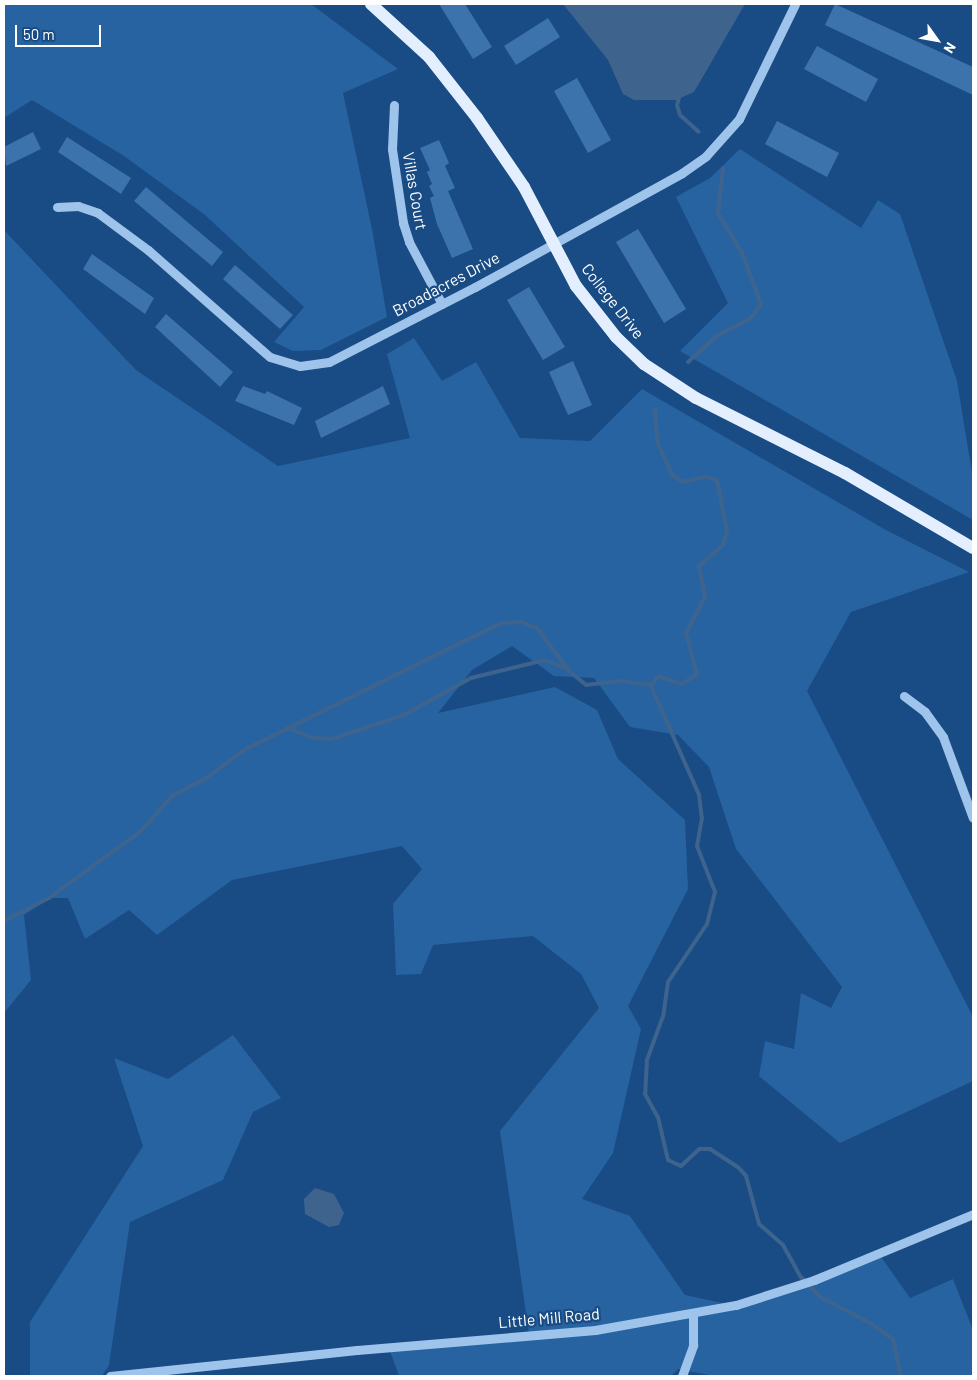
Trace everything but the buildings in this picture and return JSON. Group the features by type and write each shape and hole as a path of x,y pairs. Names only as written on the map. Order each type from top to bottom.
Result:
{"main road":[{"name":"College Drive","path":"370,4 429,58 477,118 524,187 576,286 616,337 644,364 696,398 845,474 973,548"}],"street":[{"name":"Broadacres Drive","path":"57,207 78,206 98,213 155,256 261,351 280,362 300,366 329,362 442,304 682,173 720,143 746,108 795,4"},
{"name":"Villas Court","path":"394,105 392,149 403,224 409,242 442,304"},
{"path":"904,696 925,712 943,737 973,818"},
{"name":"Little Mill Road","path":"110,1376 223,1366 357,1350 594,1330 693,1313 761,1300 973,1214"},
{"path":"682,1376 693,1345 693,1313"},
{"path":"223,1366 224,1376"}],"shaded area":[{"path":"4,4 311,4 398,69 343,93 372,229 387,317 321,350 293,351 274,342 304,307 205,215 124,156 32,100 4,118"},
{"path":"563,4 745,4 694,92 676,100 634,100 623,94 608,60"},
{"path":"740,149 861,228 878,200 900,214 957,381 973,479 973,520 680,351 728,303 676,197 710,178"},
{"path":"4,230 136,370 278,466 410,438 387,354 414,338 442,381 476,362 520,438 590,441 642,389 886,530 969,572 851,612 807,691 973,1017 973,1081 840,1143 759,1076 765,1041 794,1049 801,993 831,1008 842,987 736,849 709,767 678,735 630,727 594,678 554,676 512,646 472,670 438,713 555,687 597,710 618,759 685,820 688,889 628,1006 641,1029 613,1153 582,1199 630,1216 685,1295 732,1305 755,1300 877,1251 910,1298 953,1279 973,1330 973,1376 714,1376 678,1369 671,1376 399,1376 390,1351 529,1334 500,1131 599,1008 581,974 533,936 433,945 421,974 396,975 393,904 422,869 402,846 232,880 157,935 129,910 85,939 68,898 50,898 24,915 31,980 4,1013"},
{"path":"233,1035 281,1098 253,1112 223,1180 130,1222 109,1365 102,1376 30,1376 30,1322 143,1146 114,1058 168,1079"},
{"path":"315,1188 334,1194 344,1213 339,1225 329,1227 305,1214 304,1199"}],"waterway":[{"path":"680,94 677,105 680,115 699,132"},
{"path":"688,362 718,335 751,318 761,304 742,253 718,213 723,168"},
{"path":"655,409 657,441 672,475 683,482 705,477 717,480 727,531 723,545 699,566 705,597 686,633 697,674 682,684 658,676 651,686 699,795 702,818 697,846 715,892 707,924 668,982 663,1016 647,1060 645,1094 658,1117 668,1160 681,1166 699,1149 710,1149 738,1167 746,1176 759,1224 783,1245 801,1277 820,1297 872,1324 893,1339 901,1376"},
{"path":"4,921 49,898 140,832 172,796 208,777 244,750 501,623 521,622 537,628 569,671 586,685 619,681 651,685"},
{"path":"290,729 313,738 332,739 404,715 471,678 545,660 565,668"}]}
